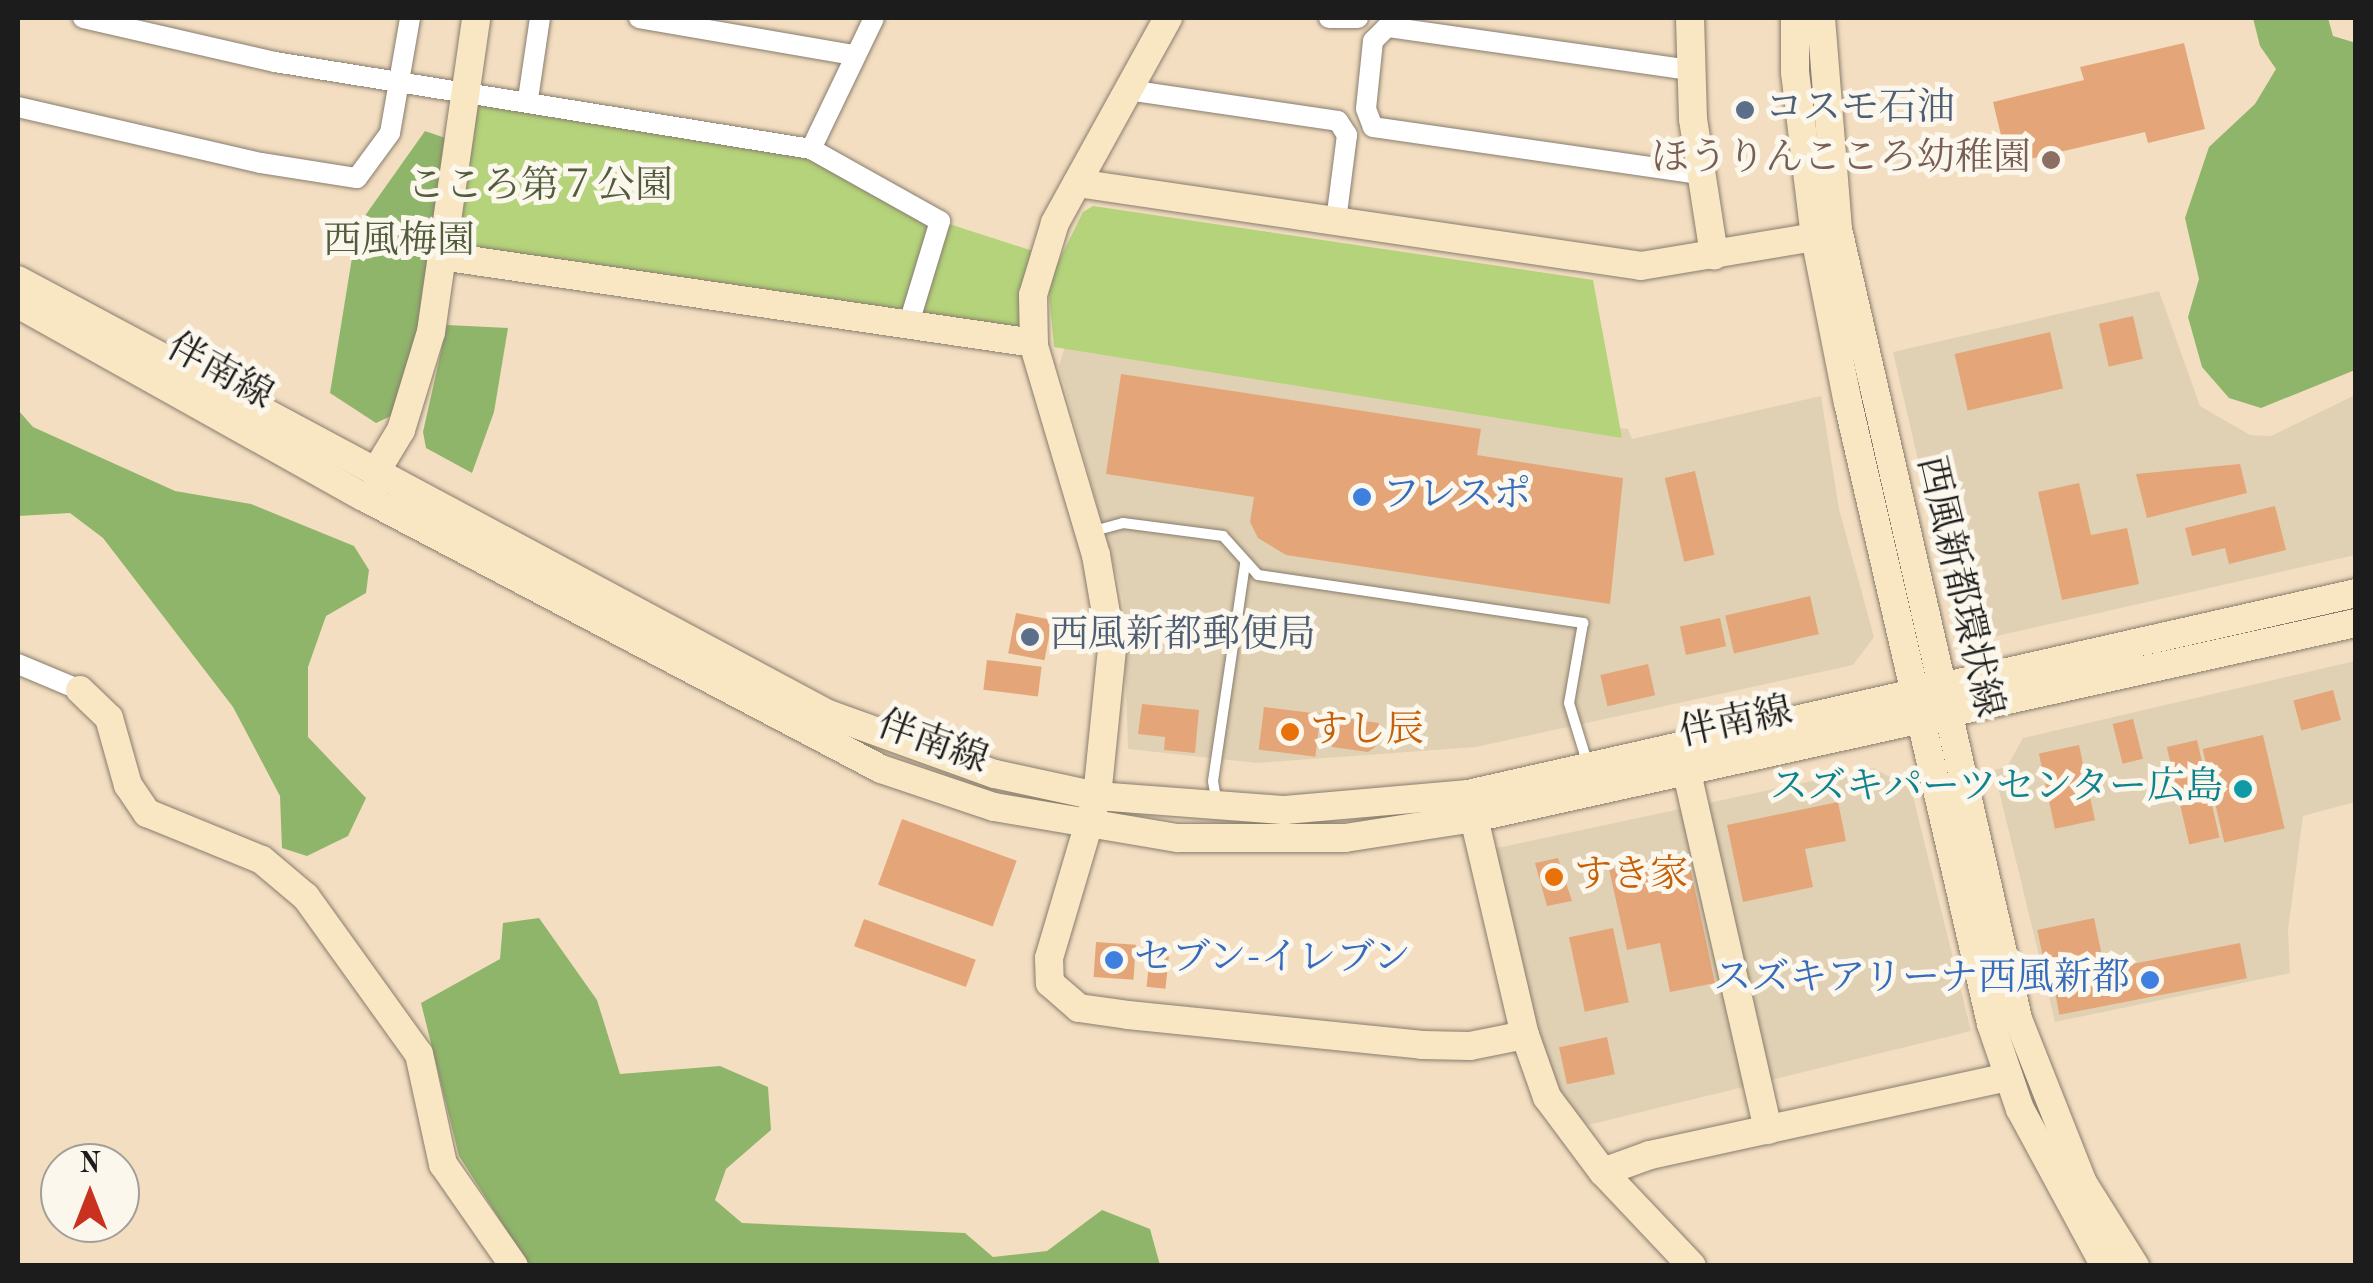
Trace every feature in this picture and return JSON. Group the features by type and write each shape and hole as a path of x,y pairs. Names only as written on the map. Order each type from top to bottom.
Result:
{"street":[{"path":"84,18 275,62 528,99 811,149 940,221 908,326"},
{"path":"18,108 261,163 357,178 390,133 410,18"},
{"path":"375,474 401,430 431,332 476,18"},
{"path":"528,99 540,18"},
{"path":"639,18 853,55"},
{"path":"811,149 874,18"},
{"path":"1168,18 1077,183 1037,270 1034,343 1089,532 1112,649 1097,796 1049,958 1050,983 1079,1008 1422,1045 1470,1046 1525,1036"},
{"path":"1328,18 1358,18"},
{"path":"1690,18 1690,70 1700,174 1714,255"},
{"name":"西風新都環状線","path":"1795,18 1794,72 1816,236 1920,724 2009,1078 2061,1192 2105,1266"},
{"name":"西風新都環状線","path":"1822,18 1838,229 2034,1072 2083,1183 2135,1266"},
{"path":"1690,70 1386,27 1373,41 1366,109 1373,126 1700,174"},
{"path":"1128,90 1338,122 1347,135 1336,221"},
{"path":"1077,183 1642,266 1816,236"},
{"path":"440,256 1034,343"},
{"name":"伴南線","path":"18,280 828,714 995,774 1097,796 1217,808 1348,808 1468,794 1913,688 2356,593"},
{"name":"伴南線","path":"18,304 364,497 881,770 994,807 1178,838 1345,838 1474,818 1950,718 2356,623"},
{"path":"18,664 80,690 109,718 128,785 147,813 262,860 306,897 419,1054 443,1164 514,1266"},
{"path":"1687,773 1768,1130"},
{"path":"1474,818 1525,1036 1547,1098 1603,1172 1692,1266"},
{"path":"1603,1172 1768,1130 2009,1078"}],"lane":[{"path":"1089,532 1123,522 1223,536 1258,574 1583,623 1569,703 1588,765"},
{"path":"1217,808 1213,781 1244,563"}],"shaded area":[{"path":"2159,291 2200,406 2250,435 2271,436 2355,395 2355,555 1988,638 1956,624 1893,352"},
{"path":"1070,330 1332,386 1628,429 1632,439 1821,396 1839,509 1874,637 1853,665 1476,747 1257,763 1128,749 1123,598 1059,366"},
{"path":"2355,661 2355,802 2303,816 2288,930 2290,973 2055,1022 1994,770 2007,767 2023,738"},
{"path":"1873,768 1911,788 1971,1031 1588,1125 1559,1098 1543,1058 1488,850"}],"green space":[{"path":"2253,18 2328,18 2333,36 2356,43 2355,370 2261,408 2229,398 2202,367 2188,317 2199,279 2185,218 2209,147 2255,104 2276,69 2260,46"},
{"name":"こころ第７公園","path":"467,92 811,149 940,221 1042,254 1034,343 441,256"},
{"name":"西風梅園","path":"425,131 454,141 408,408 376,423 330,393 357,227"},
{"path":"1093,206 1593,280 1622,438 1054,347 1048,283 1083,212"},
{"name":"西風梅園","path":"447,325 508,328 494,412 472,473 426,448 423,432"},
{"path":"18,410 33,427 175,491 251,504 354,546 369,570 366,593 326,616 308,667 308,737 366,798 348,836 307,856 282,848 280,796 233,707 103,538 70,513 18,516"},
{"path":"539,918 597,1000 620,1074 720,1066 768,1087 771,1130 726,1169 715,1200 742,1223 965,1233 993,1257 1047,1251 1102,1210 1150,1229 1160,1265 529,1265 459,1156 421,1003 500,959 503,923"}],"building":[{"path":"2184,43 2205,129 2148,143 2145,132 2008,164 1993,102 2084,80 2080,67"},
{"path":"2133,316 2143,359 2109,367 2099,324"},
{"path":"2050,332 2063,389 1968,411 1955,354"},
{"path":"1121,374 1481,429 1477,455 1623,478 1610,604 1286,555 1258,538 1250,522 1254,497 1106,474"},
{"path":"2240,464 2247,493 2147,518 2136,474"},
{"path":"1695,471 1714,555 1684,562 1665,478"},
{"path":"2079,483 2091,535 2127,528 2139,584 2062,600 2038,492"},
{"path":"2275,506 2286,550 2229,564 2225,548 2192,556 2185,528"},
{"path":"1810,596 1819,634 1734,654 1725,616"},
{"path":"1016,613 1052,620 1044,660 1008,653"},
{"path":"1720,618 1726,646 1686,655 1680,627"},
{"path":"987,660 1042,667 1038,696 983,690"},
{"path":"1648,664 1655,695 1607,706 1600,675"},
{"path":"2333,690 2341,720 2301,731 2293,701"},
{"path":"1142,704 1199,710 1195,753 1164,750 1165,737 1138,734"},
{"name":"すし辰","path":"1264,707 1321,714 1315,757 1259,750"},
{"path":"1336,717 1379,723 1375,747 1368,752 1332,747"},
{"path":"2133,719 2143,759 2123,764 2113,724"},
{"name":"スズキパーツセンター広島","path":"2263,735 2285,829 2224,842 2203,749"},
{"path":"2197,740 2219,837 2189,844 2167,747"},
{"path":"2079,745 2095,820 2055,829 2039,754"},
{"path":"1838,802 1846,841 1805,849 1813,887 1743,902 1727,825"},
{"path":"902,819 1017,861 993,927 878,885"},
{"path":"1687,853 1715,983 1670,992 1660,943 1627,950 1609,869"},
{"path":"1558,858 1572,901 1547,906 1535,863"},
{"path":"2094,918 2104,966 2047,978 2037,930"},
{"path":"864,919 976,960 966,987 854,946"},
{"path":"1613,928 1629,1002 1585,1012 1569,937"},
{"path":"1096,942 1136,945 1133,980 1094,977"},
{"name":"スズキアリーナ西風新都","path":"2240,943 2247,978 2059,1015 2053,979"},
{"path":"1150,954 1169,956 1165,989 1147,987"},
{"path":"1607,1037 1615,1074 1567,1084 1559,1047"}],"place":[{"name":"コスモ石油","path":"1745,110"},
{"name":"ほうりんこころ幼稚園","path":"2051,160"},
{"name":"フレスポ","path":"1362,497"},
{"name":"西風新都郵便局","path":"1030,637"},
{"name":"すし辰","path":"1290,732"},
{"name":"スズキパーツセンター広島","path":"2243,789"},
{"name":"すき家","path":"1554,877"},
{"name":"セブン-イレブン","path":"1114,960"},
{"name":"スズキアリーナ西風新都","path":"2150,980"}]}
